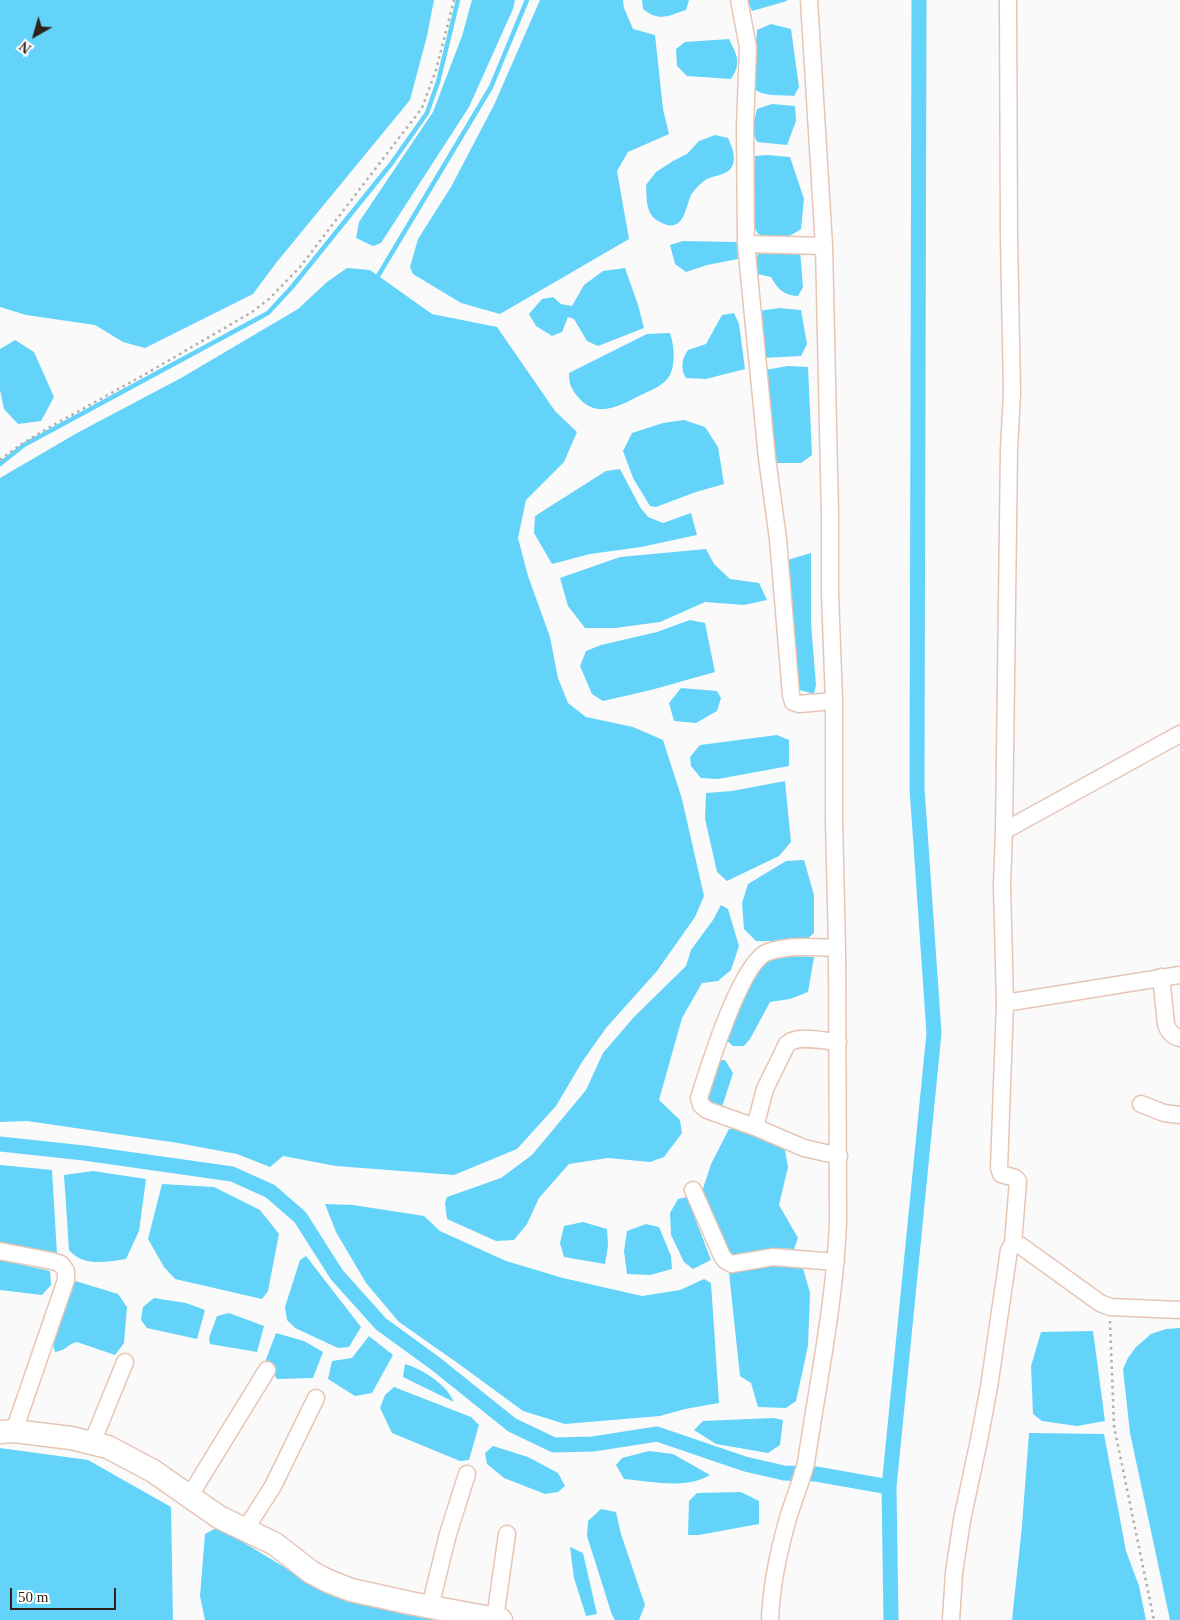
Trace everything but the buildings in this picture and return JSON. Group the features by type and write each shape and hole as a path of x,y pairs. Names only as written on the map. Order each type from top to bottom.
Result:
{"street":[{"path":"739,0 748,48 745,136 746,244 767,458 778,539 790,694 793,702 799,704 834,701"},
{"path":"770,1620 775,1575 789,1517 806,1463 826,1341 836,1262 839,1156 834,701 830,593 824,246 808,0"},
{"path":"951,1620 954,1573 962,1520 987,1396 1008,1250 1013,1244 1018,1180 1002,1174 999,1168 1005,1003 1002,885 1012,393 1008,0"},
{"path":"746,244 824,246"},
{"path":"1004,831 1180,734"},
{"path":"837,948 784,949 767,952 757,960 738,993 720,1034 700,1098 700,1105 707,1110 755,1127 804,1148 839,1156"},
{"path":"1005,1003 1180,975"},
{"path":"1161,977 1168,1031 1175,1037 1180,1038"},
{"path":"755,1127 765,1089 787,1044 792,1040 801,1039 838,1042"},
{"path":"1141,1104 1164,1114 1180,1115"},
{"path":"693,1190 722,1256 726,1261 732,1264 773,1257 836,1262"},
{"path":"1013,1244 1021,1246 1088,1296 1110,1307 1180,1310"},
{"path":"0,1251 52,1261 61,1264 66,1271 66,1280 7,1431 108,1447 153,1471 218,1517 274,1544 311,1572 328,1581 351,1590 430,1607 498,1620 507,1534"},
{"path":"92,1443 125,1362"},
{"path":"189,1497 267,1370"},
{"path":"245,1530 273,1486 316,1398"},
{"path":"430,1607 448,1534 467,1474"}],"path":[{"path":"0,460 20,445 50,427 252,312 269,299 300,267 422,108 436,70 454,0"},
{"path":"1110,1307 1114,1426 1154,1620"}],"water":[{"path":"0,0 434,0 427,36 410,100 276,263 253,294 145,348 123,342 95,325 26,315 0,307"},
{"path":"472,0 515,0 513,9 469,107 381,243 373,246 356,238 359,222 433,112 462,36"},
{"path":"540,0 623,0 624,8 633,29 655,35 663,109 669,134 628,152 617,171 629,239 500,314 461,303 413,274 410,267 418,239 451,187 494,105"},
{"path":"642,0 689,0 686,10 659,17 643,9"},
{"path":"747,0 787,0 787,1 752,11"},
{"path":"771,24 791,29 799,87 794,96 767,94 753,88 757,30"},
{"path":"729,39 737,59 736,68 731,79 687,76 677,66 676,49 685,42"},
{"path":"772,104 795,106 796,121 787,145 757,142 752,130 757,109"},
{"path":"715,135 728,138 734,157 731,168 702,182 697,187 691,195 685,213 679,223 668,225 655,219 649,211 646,185 656,172 687,154 699,141"},
{"path":"755,156 790,157 804,199 801,229 780,238 758,234 752,223"},
{"path":"683,241 737,242 738,259 707,265 686,272 675,264 670,245"},
{"path":"770,248 800,250 803,287 798,296 782,291 771,277 757,274 754,269 758,254"},
{"path":"347,268 370,270 432,314 497,327 555,411 577,432 564,462 526,500 518,538 528,576 550,637 558,678 568,703 586,717 633,727 663,740 682,799 704,896 695,917 657,971 606,1028 582,1062 556,1106 517,1149 454,1175 336,1166 283,1156 270,1167 237,1154 178,1143 27,1121 0,1122 0,478 77,433 181,378 298,309 327,282"},
{"path":"625,268 644,328 598,346 587,341 574,319 568,317 562,332 552,336 536,326 529,314 542,299 553,297 561,304 572,306 584,285 603,271"},
{"path":"779,308 801,310 807,344 801,356 762,358 759,311"},
{"path":"734,313 739,324 745,369 706,379 686,378 682,364 688,350 706,344 722,315"},
{"path":"670,333 674,354 672,370 667,379 657,387 625,403 601,409 585,404 572,389 569,373 647,334"},
{"path":"15,340 34,352 54,397 41,421 18,424 4,409 0,390 0,349"},
{"path":"788,366 808,367 812,455 801,463 771,463 765,370"},
{"path":"684,420 705,427 718,447 724,484 656,507 650,506 633,478 623,451 632,433 663,423"},
{"path":"620,469 640,507 648,517 663,523 691,513 697,535 641,547 590,554 552,564 534,533 535,516 606,471"},
{"path":"706,549 714,564 730,579 759,583 767,600 744,605 705,602 660,622 615,628 585,628 568,606 560,578 620,557"},
{"path":"811,553 811,623 816,685 814,694 796,689 784,561"},
{"path":"690,620 705,623 715,672 603,701 592,694 580,666 586,651 601,645 657,632"},
{"path":"681,688 717,691 721,698 717,711 696,723 674,721 669,703"},
{"path":"777,735 789,740 789,766 718,779 701,778 691,766 690,757 700,745"},
{"path":"785,781 791,842 779,856 727,881 717,872 705,819 706,793 732,791"},
{"path":"804,860 814,895 814,933 805,941 756,941 744,929 742,903 748,884 786,861"},
{"path":"721,905 728,909 739,946 731,970 718,981 702,983 682,1018 659,1100 680,1120 682,1133 664,1157 650,1162 608,1158 569,1164 539,1198 527,1224 514,1240 496,1241 447,1219 445,1203 447,1197 501,1178 532,1155 586,1090 603,1053 634,1017 686,966 691,950 713,920"},
{"path":"777,956 814,957 808,992 790,999 770,1002 750,1039 744,1046 733,1046 724,1038 757,962"},
{"path":"725,1060 733,1073 721,1110 703,1105 715,1061"},
{"path":"746,1128 785,1150 788,1167 779,1205 798,1238 794,1249 775,1248 726,1254 699,1201 711,1164 729,1129"},
{"path":"0,1165 52,1170 57,1254 0,1243"},
{"path":"93,1171 146,1179 139,1231 126,1259 103,1262 88,1261 81,1259 69,1250 64,1175"},
{"path":"162,1184 214,1187 260,1210 279,1234 268,1291 262,1299 175,1279 164,1267 148,1239"},
{"path":"687,1197 711,1260 693,1269 684,1262 671,1235 670,1213 678,1199"},
{"path":"325,1204 353,1205 424,1216 440,1231 506,1261 563,1278 642,1296 680,1290 704,1279 711,1283 719,1403 660,1416 565,1424 523,1411 399,1322 366,1283 336,1232"},
{"path":"583,1222 607,1229 608,1246 605,1264 564,1257 560,1243 564,1226"},
{"path":"646,1224 659,1227 671,1256 672,1269 650,1275 627,1274 624,1251 627,1231"},
{"path":"306,1256 361,1327 349,1347 338,1348 295,1328 287,1320 285,1307 300,1260"},
{"path":"767,1258 801,1261 810,1293 808,1346 796,1401 786,1408 758,1407 751,1383 740,1376 729,1273"},
{"path":"0,1260 50,1271 51,1285 42,1295 0,1290"},
{"path":"72,1280 118,1294 127,1307 124,1343 115,1355 77,1342 55,1352 52,1341"},
{"path":"154,1298 186,1303 205,1310 197,1339 147,1328 141,1320 143,1307"},
{"path":"229,1313 264,1326 257,1352 210,1344 209,1338 217,1316"},
{"path":"1180,1328 1180,1620 1170,1620 1130,1433 1123,1369 1136,1347 1151,1334 1166,1329"},
{"path":"1093,1331 1105,1421 1077,1426 1042,1421 1033,1414 1031,1366 1041,1332"},
{"path":"276,1333 304,1341 323,1352 313,1378 277,1379 265,1362"},
{"path":"369,1336 393,1355 372,1393 355,1396 328,1379 332,1361 352,1358"},
{"path":"405,1364 434,1378 446,1389 454,1402 403,1377"},
{"path":"394,1387 471,1417 479,1425 469,1460 460,1461 392,1433 380,1408 385,1395"},
{"path":"773,1418 783,1420 780,1445 768,1453 716,1444 694,1430 703,1421"},
{"path":"1029,1433 1104,1434 1126,1551 1139,1586 1146,1620 1012,1620"},
{"path":"493,1446 528,1457 558,1473 565,1486 558,1492 545,1494 504,1478 487,1464 485,1453"},
{"path":"0,1448 88,1460 171,1507 173,1620 0,1620"},
{"path":"649,1451 673,1454 710,1475 700,1480 679,1483 656,1483 624,1479 616,1465 622,1458"},
{"path":"741,1492 759,1501 759,1524 699,1535 688,1535 689,1501 697,1493"},
{"path":"601,1509 616,1512 621,1534 645,1605 639,1620 615,1620 612,1615 587,1536 588,1521"},
{"path":"218,1527 332,1596 438,1620 205,1620 200,1596 205,1534"},
{"path":"570,1547 583,1553 597,1614 586,1616 574,1578"}],"waterway":[{"path":"0,464 24,445 268,313 292,287 391,164 427,113 438,82 458,0"},
{"path":"378,276 491,87 527,0"},
{"path":"891,1620 889,1487 934,1033 917,788 919,0"},
{"path":"0,1144 84,1153 232,1174 270,1191 300,1217 337,1275 381,1324 436,1364 512,1425 554,1445 593,1444 657,1434 745,1464 784,1473 816,1474 889,1487"}]}
